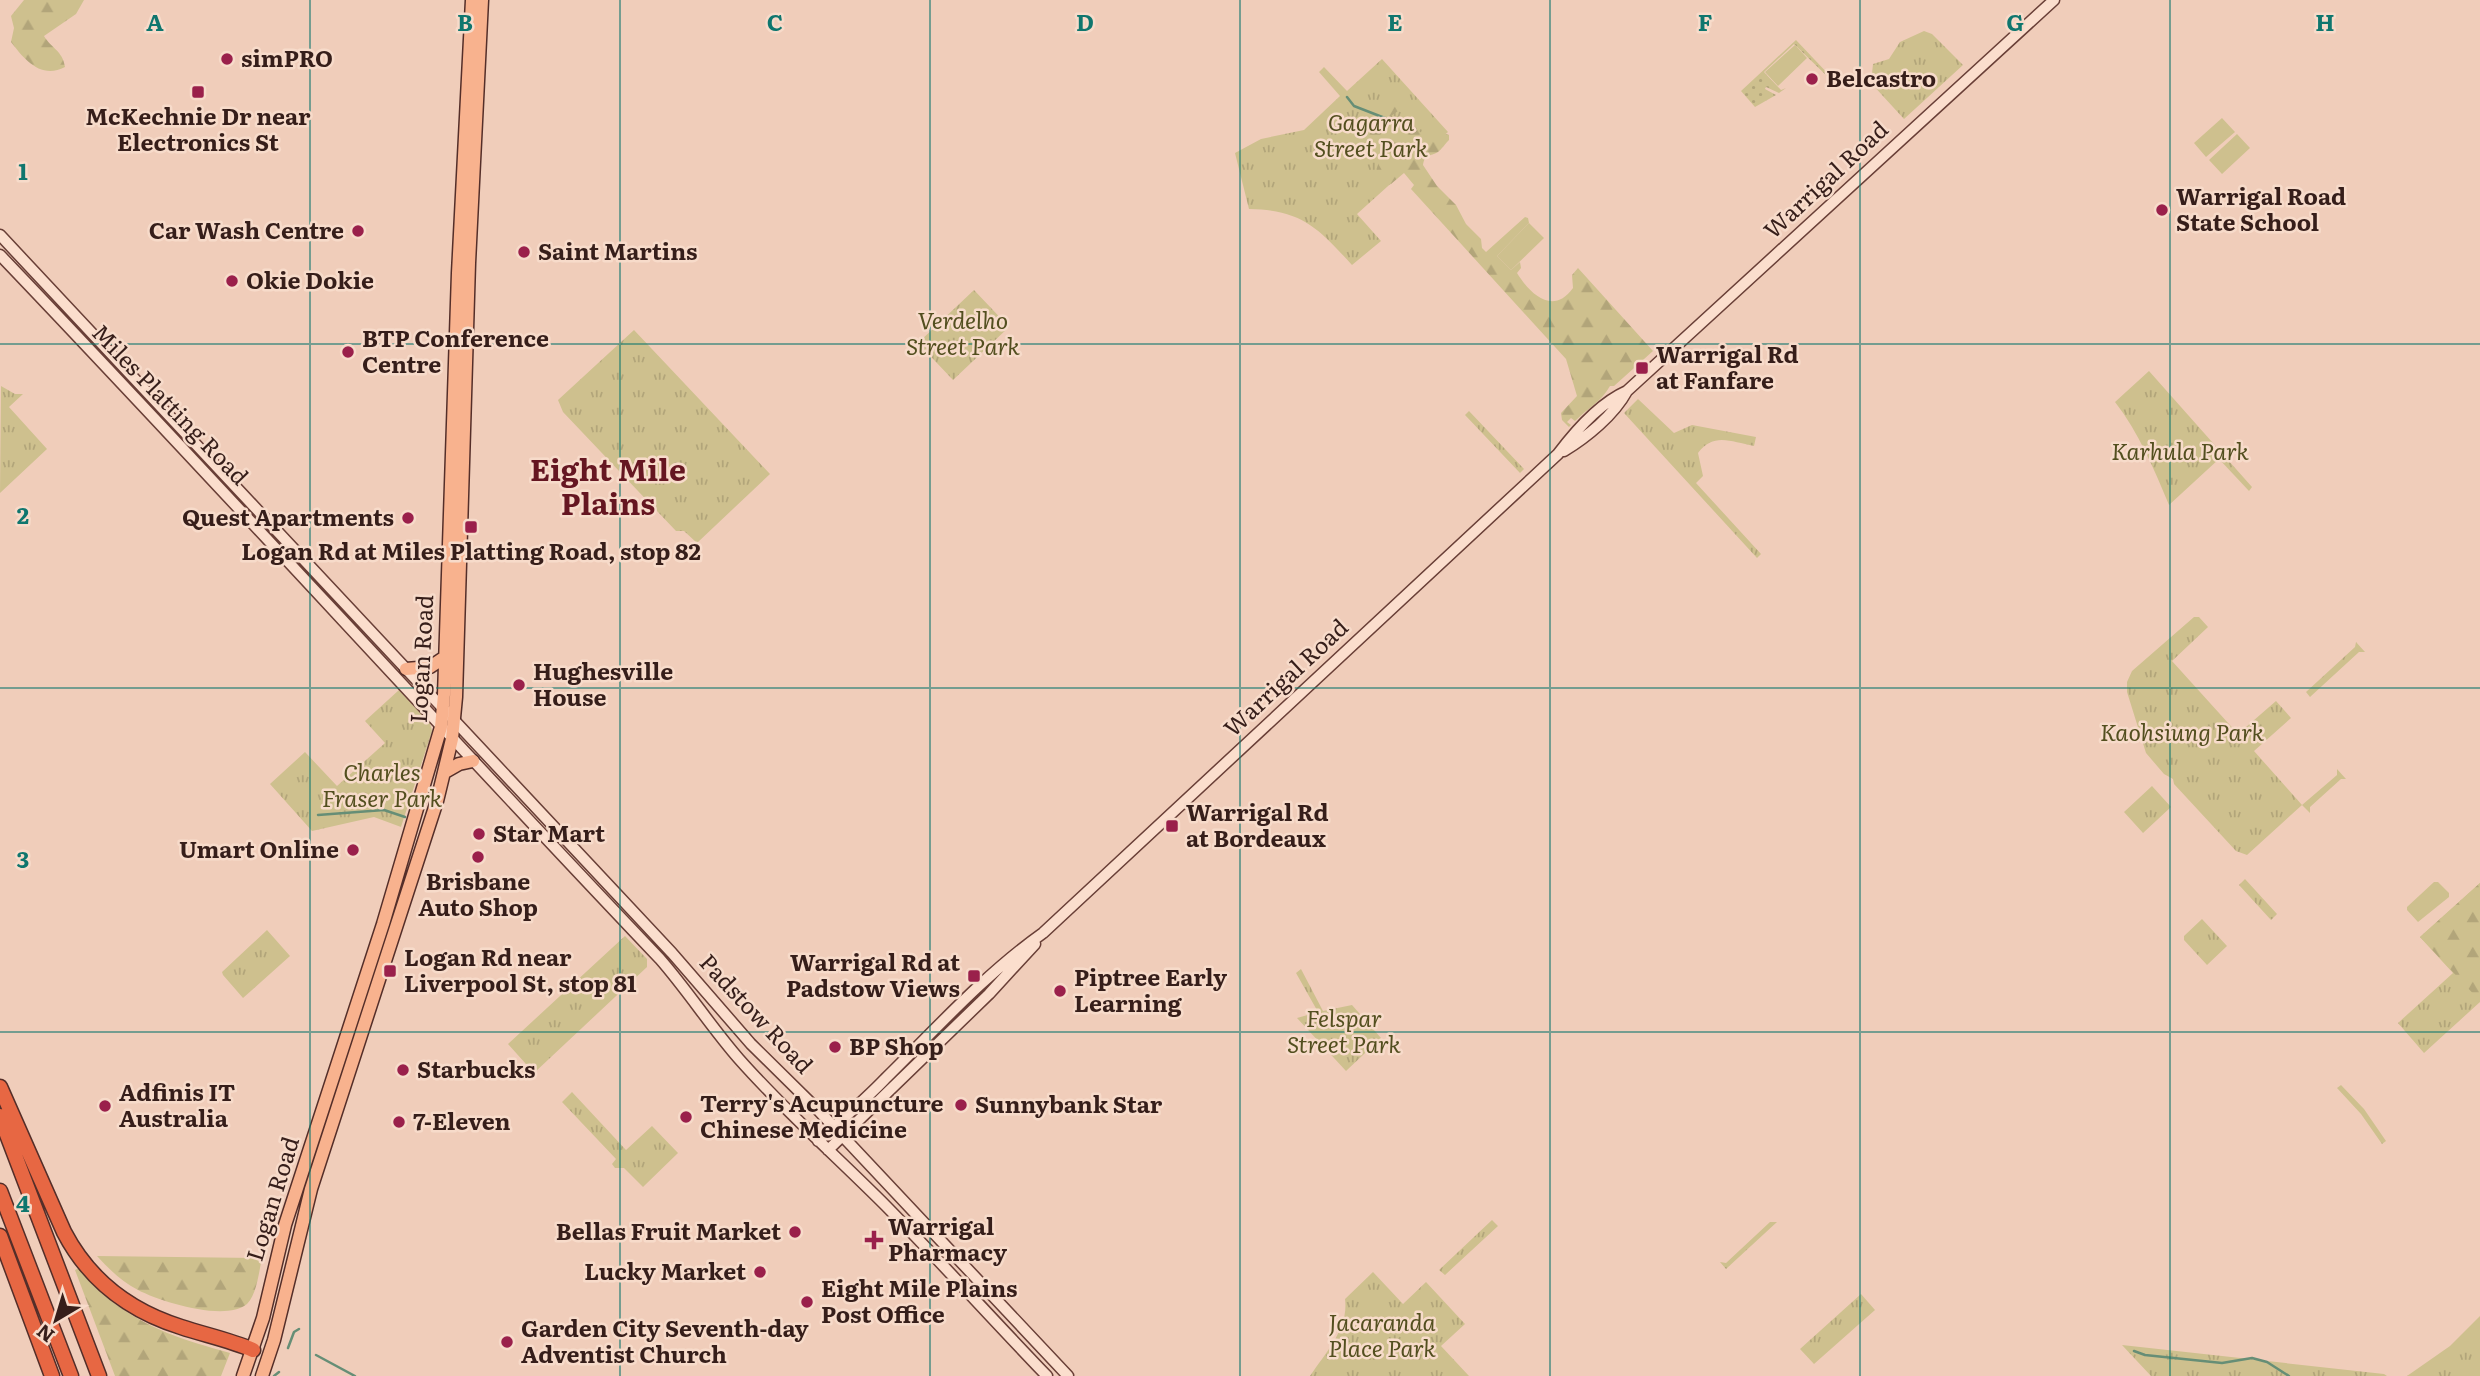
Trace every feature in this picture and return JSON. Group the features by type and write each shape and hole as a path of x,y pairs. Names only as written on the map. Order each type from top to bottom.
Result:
{"highway":[{"path":"0,1087 64,1232 98,1279 116,1295 144,1313 253,1350"},
{"path":"0,1116 99,1376"},
{"path":"0,1191 71,1376"},
{"path":"0,1236 52,1376"}],"main road":[{"name":"Logan Road","path":"243,1376 263,1318 285,1225 379,936 441,727 446,657 462,181 472,0"},
{"name":"Logan Road","path":"262,1376 303,1218 445,772 452,739 468,276 482,0"},
{"name":"Warrigal Road","path":"828,1150 989,994 1043,933 1558,454 1579,442 1621,402 1627,391 2054,0"},
{"name":"Miles Platting Road","path":"0,235 443,709"},
{"name":"Miles Platting Road","path":"0,255 190,454 452,739"},
{"path":"405,669 430,667 446,657"},
{"name":"Padstow Road","path":"443,709 672,953 751,1044 1068,1376"},
{"name":"Padstow Road","path":"452,739 662,960 738,1057 818,1141 912,1232 1047,1376"},
{"path":"445,772 458,764 473,761"},
{"name":"Warrigal Road","path":"818,1141 883,1082 949,1012 1014,954 1043,933"},
{"path":"263,1318 271,1319 275,1310 282,1305"}],"green space":[{"path":"24,0 84,0 76,14 44,36 59,53 65,67 48,71 34,66 11,42 14,28 11,16"},
{"path":"1924,31 1932,34 1963,65 1904,119 1871,83 1873,64 1889,59 1900,42"},
{"path":"1796,40 1832,78 1794,44 1764,72 1781,90 1786,88 1779,93 1766,87 1765,89 1776,95 1755,107 1741,91"},
{"path":"1795,45 1807,58 1778,86 1765,72"},
{"name":"Gagarra Street Park","path":"1382,59 1448,132 1357,214 1381,241 1352,265 1318,231 1296,217 1249,209 1235,153 1261,139 1304,130 1340,96 1319,72 1324,67 1347,91"},
{"path":"1399,101 1401,109 1391,116 1393,119 1401,120 1427,135 1441,132 1449,135 1449,140 1438,152 1427,157 1423,165 1437,186 1456,205 1466,224 1481,239 1482,248 1486,252 1525,217 1528,218 1529,223 1497,256 1511,270 1520,262 1521,268 1517,273 1522,281 1542,299 1550,301 1558,300 1573,288 1572,275 1578,268 1653,351 1614,386 1610,386 1598,401 1575,421 1571,418 1567,422 1571,425 1569,427 1562,420 1561,413 1577,396 1566,359 1411,189 1414,185 1404,173 1391,184 1383,186 1380,181 1378,168 1384,133 1375,137 1366,148 1359,140 1368,119 1374,117 1384,105"},
{"path":"2222,118 2235,132 2206,157 2194,143"},
{"path":"2237,134 2250,148 2222,174 2209,160"},
{"path":"1529,223 1544,238 1511,270 1497,256"},
{"name":"Verdelho Street Park","path":"974,290 1009,327 953,380 918,343"},
{"path":"634,330 770,474 697,543 684,531 676,531 563,412 558,400"},
{"name":"Karhula Park","path":"2149,371 2252,487 2249,491 2219,459 2169,505 2139,439 2115,402"},
{"path":"1,386 15,394 23,394 9,407 47,449 0,493"},
{"path":"1638,399 1674,433 1692,425 1756,437 1754,446 1723,440 1710,442 1698,453 1703,476 1696,483 1761,554 1757,558 1624,413"},
{"path":"1469,411 1524,469 1520,473 1465,415"},
{"name":"Kaohsiung Park","path":"2194,617 2199,617 2208,627 2172,661 2238,734 2276,701 2291,718 2254,751 2302,805 2247,855 2236,851 2174,784 2173,779 2164,774 2146,753 2127,692 2127,682 2132,671"},
{"path":"2356,642 2365,652 2359,652 2310,697 2306,692 2355,647"},
{"name":"Charles Fraser Park","path":"399,690 430,723 432,731 401,827 374,817 312,831 270,784 305,752 337,786 385,743 365,721"},
{"path":"2337,769 2346,779 2341,779 2310,807 2310,813 2302,805 2337,775"},
{"path":"2152,786 2171,807 2143,833 2124,812"},
{"path":"2245,879 2277,914 2271,920 2239,885"},
{"path":"2434,882 2438,882 2449,893 2449,897 2418,922 2407,907"},
{"path":"2480,883 2480,1002 2424,1053 2398,1023 2453,973 2420,937"},
{"path":"2480,883 2480,1001 2420,937"},
{"path":"2202,919 2227,946 2207,965 2184,940 2184,936"},
{"path":"267,930 290,956 243,998 222,972"},
{"path":"625,936 647,959 647,967 534,1073 508,1044"},
{"name":"Felspar Street Park","path":"1301,969 1323,1011 1352,1005 1381,1038 1346,1071 1297,1018 1318,1012 1296,973"},
{"path":"2341,1085 2364,1109 2386,1141 2382,1144 2361,1114 2337,1088"},
{"path":"572,1092 626,1150 652,1126 678,1153 643,1187 624,1168 615,1168 612,1164 616,1159 562,1102"},
{"path":"1492,1220 1498,1226 1445,1275 1439,1270"},
{"path":"1770,1222 1777,1222 1726,1269 1720,1262 1726,1263"},
{"path":"97,1256 262,1258 257,1282 247,1304 237,1309 209,1311 148,1295 121,1279"},
{"path":"79,1268 102,1293 153,1327 230,1353 221,1376 115,1376 75,1270"},
{"name":"Jacaranda Place Park","path":"1373,1272 1403,1304 1426,1282 1465,1324 1441,1346 1469,1376 1310,1376 1340,1330 1345,1299"},
{"path":"1861,1294 1875,1310 1814,1364 1800,1349"},
{"path":"2480,1316 2480,1376 2407,1376 2450,1346"},
{"path":"2122,1345 2384,1374 2387,1376 2151,1376"}],"waterway":[{"path":"1347,97 1354,106 1390,120"},
{"path":"318,815 384,810 405,817"},
{"path":"288,1348 294,1332 299,1329"},
{"path":"2134,1351 2145,1355 2222,1363 2252,1358 2267,1362 2289,1376"},
{"path":"316,1355 355,1376"},
{"path":"274,1376 279,1372"}],"place":[{"name":"simPRO","path":"227,59"},
{"name":"Belcastro","path":"1812,79"},
{"name":"McKechnie Dr near Electronics St","path":"198,92"},
{"name":"Warrigal Road State School","path":"2162,210"},
{"name":"Car Wash Centre","path":"358,231"},
{"name":"Saint Martins","path":"524,252"},
{"name":"Okie Dokie","path":"232,281"},
{"name":"BTP Conference Centre","path":"348,352"},
{"name":"Warrigal Rd at Fanfare","path":"1642,368"},
{"name":"Quest Apartments","path":"408,518"},
{"name":"Logan Rd at Miles Platting Road, stop 82","path":"471,527"},
{"name":"Hughesville House","path":"519,685"},
{"name":"Warrigal Rd at Bordeaux","path":"1172,826"},
{"name":"Star Mart","path":"479,834"},
{"name":"Umart Online","path":"353,850"},
{"name":"Brisbane Auto Shop","path":"478,857"},
{"name":"Logan Rd near Liverpool St, stop 81","path":"390,971"},
{"name":"Warrigal Rd at Padstow Views","path":"974,976"},
{"name":"Piptree Early Learning","path":"1060,991"},
{"name":"BP Shop","path":"835,1047"},
{"name":"Starbucks","path":"403,1070"},
{"name":"Sunnybank Star","path":"961,1105"},
{"name":"Adfinis IT Australia","path":"105,1106"},
{"name":"Terry's Acupuncture Chinese Medicine","path":"686,1117"},
{"name":"7-Eleven","path":"399,1122"},
{"name":"Bellas Fruit Market","path":"795,1232"},
{"name":"Warrigal Pharmacy","path":"874,1240"},
{"name":"Lucky Market","path":"760,1272"},
{"name":"Eight Mile Plains Post Office","path":"807,1302"},
{"name":"Garden City Seventh-day Adventist Church","path":"507,1342"}],"district":[{"name":"Eight Mile Plains","path":"608,488"}]}
